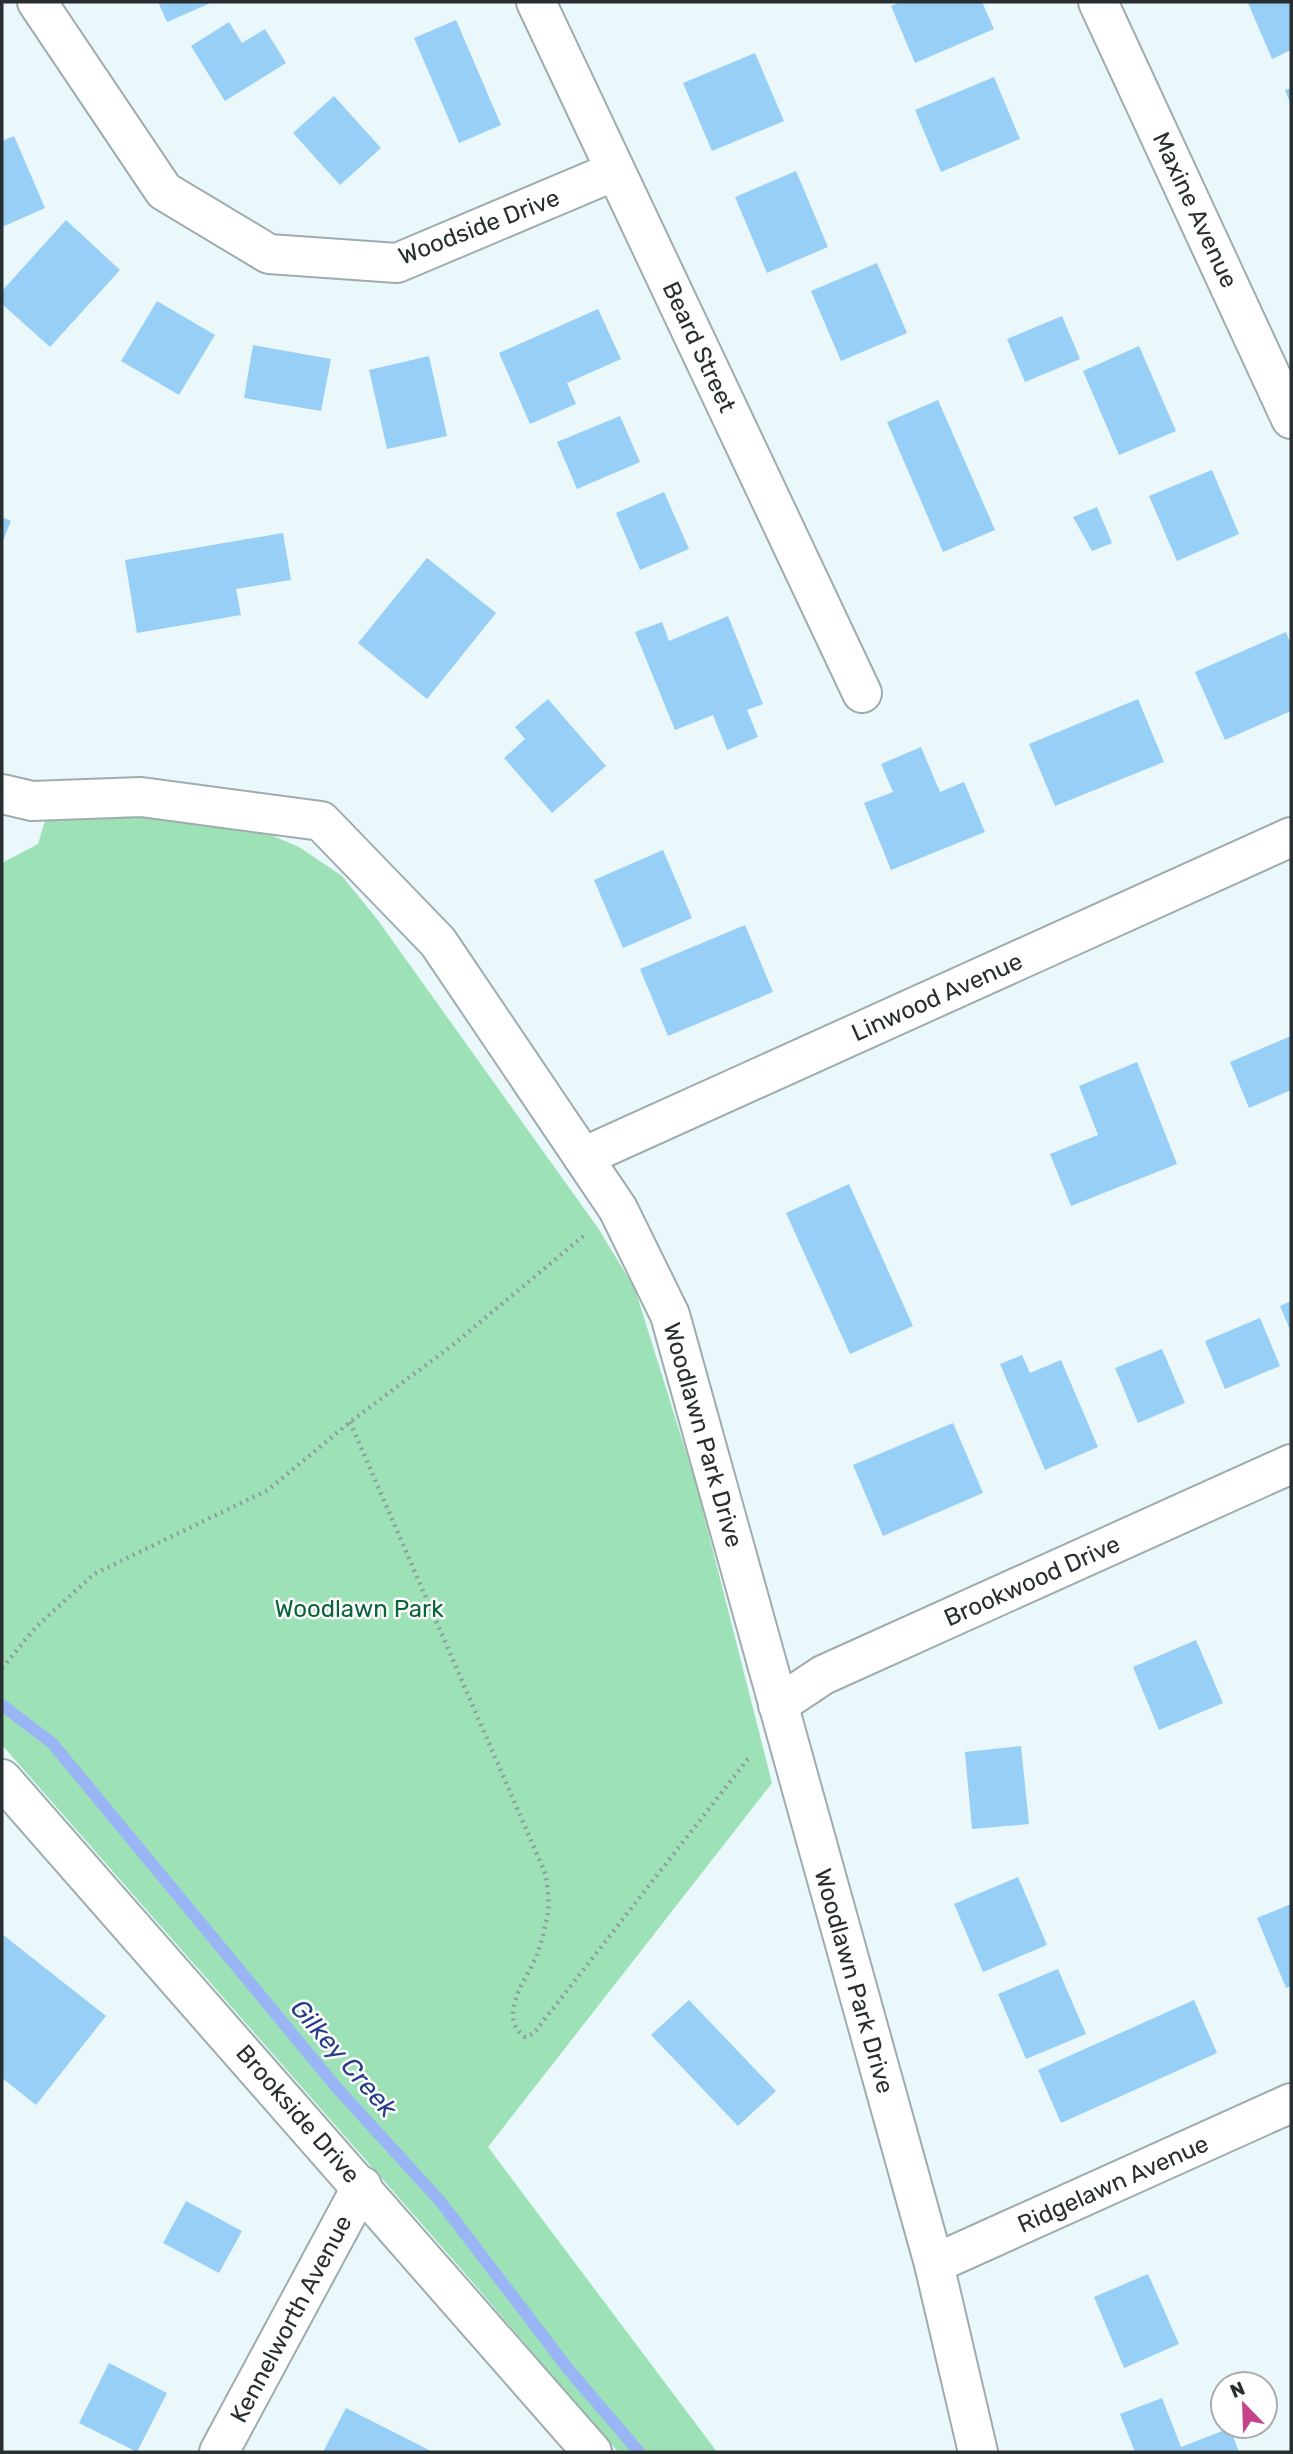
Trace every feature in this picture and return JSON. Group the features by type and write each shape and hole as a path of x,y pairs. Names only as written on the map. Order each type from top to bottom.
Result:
{"street":[{"name":"Woodside Drive","path":"37,2 164,191 269,254 397,263 615,171"},
{"name":"Beard Street","path":"536,2 862,693"},
{"name":"Maxine Avenue","path":"1098,2 1291,419"},
{"name":"Woodlawn Park Drive","path":"2,794 32,801 141,797 321,821 439,942 618,1209 670,1315 934,2264 978,2452"},
{"name":"Linwood Avenue","path":"583,1157 1291,837"},
{"name":"Brookwood Drive","path":"778,1705 823,1675 1291,1464"},
{"name":"Brookside Drive","path":"2,1779 362,2186 592,2452"},
{"name":"Ridgelawn Avenue","path":"934,2264 1291,2104"},
{"name":"Kennelworth Avenue","path":"219,2452 362,2186"}],"path":[{"path":"2,1668 36,1627 94,1574 268,1490 350,1422 454,1344 593,1228"},
{"path":"350,1422 545,1875 549,1909 538,1953 517,1993 513,2018 516,2030 525,2037 534,2033 747,1760 761,1755"}],"green space":[{"name":"Woodlawn Park","path":"133,816 252,827 299,847 342,876 377,919 598,1228 635,1289 696,1484 772,1783 488,2147 717,2452 618,2452 2,1745 2,863 38,844 45,821"}],"building":[{"path":"158,2 213,2 167,22"},
{"path":"900,2 982,2 994,29 915,63 891,6"},
{"path":"1291,2 1291,50 1272,59 1248,3"},
{"path":"456,20 501,125 459,143 414,38"},
{"path":"229,22 242,43 265,29 286,63 225,101 191,46"},
{"path":"755,53 784,121 712,151 683,83"},
{"path":"994,77 1020,139 941,172 915,110"},
{"path":"1291,88 1291,105 1285,90"},
{"path":"334,96 381,148 340,185 293,133"},
{"path":"14,136 45,208 2,227 2,141"},
{"path":"796,171 828,247 767,273 735,197"},
{"path":"66,220 120,270 50,347 2,304 2,291"},
{"path":"877,263 907,333 841,361 811,291"},
{"path":"157,301 215,335 179,395 121,361"},
{"path":"598,309 621,359 567,383 576,404 530,424 499,353"},
{"path":"1062,316 1080,359 1025,382 1007,339"},
{"path":"253,345 331,359 321,411 244,398"},
{"path":"1139,346 1176,431 1119,455 1083,371"},
{"path":"429,356 447,436 387,449 369,370"},
{"path":"938,400 995,530 943,552 887,422"},
{"path":"620,416 640,462 577,489 557,442"},
{"path":"1212,470 1239,534 1177,561 1149,496"},
{"path":"664,492 689,549 640,570 616,513"},
{"path":"1097,507 1112,543 1092,551 1073,517"},
{"path":"2,517 11,521 2,543"},
{"path":"283,533 291,580 236,589 241,615 137,633 125,560"},
{"path":"427,558 496,613 427,699 358,643"},
{"path":"728,616 763,704 747,710 758,737 727,750 713,715 675,730 635,632 662,622 669,641"},
{"path":"1286,632 1291,644 1291,711 1225,740 1195,672"},
{"path":"548,699 606,766 552,813 504,758 525,739 515,727"},
{"path":"1138,699 1164,762 1055,806 1029,744"},
{"path":"921,747 940,792 964,782 985,832 891,870 864,803 893,792 881,764"},
{"path":"663,850 692,918 623,948 594,880"},
{"path":"745,925 773,992 668,1036 640,969"},
{"path":"1291,1036 1291,1090 1249,1108 1230,1062"},
{"path":"1137,1062 1177,1164 1071,1206 1050,1154 1098,1135 1079,1086"},
{"path":"849,1184 913,1326 850,1354 786,1213"},
{"path":"1291,1301 1291,1332 1280,1306"},
{"path":"1260,1318 1280,1366 1225,1389 1205,1341"},
{"path":"1162,1349 1185,1403 1138,1423 1115,1368"},
{"path":"1022,1355 1030,1373 1061,1360 1098,1447 1045,1470 1000,1364"},
{"path":"953,1423 983,1493 883,1536 853,1465"},
{"path":"1196,1640 1223,1703 1159,1730 1133,1667"},
{"path":"1021,1746 1029,1824 972,1829 965,1752"},
{"path":"1018,1877 1047,1945 983,1972 954,1904"},
{"path":"1291,1904 1291,1986 1286,1988 1257,1918"},
{"path":"2,1934 106,2016 36,2105 2,2078"},
{"path":"1058,1969 1086,2034 1026,2059 998,1994"},
{"path":"689,2000 776,2091 738,2126 651,2035"},
{"path":"1194,2000 1217,2053 1061,2123 1038,2070"},
{"path":"186,2201 242,2231 219,2273 163,2243"},
{"path":"1148,2274 1179,2344 1124,2368 1094,2297"},
{"path":"109,2363 167,2393 137,2452 79,2423"},
{"path":"1162,2398 1181,2447 1209,2436 1209,2440 1234,2440 1239,2452 1135,2452 1120,2414"},
{"path":"346,2408 433,2452 323,2452"}],"waterway":[{"name":"Gilkey Creek","path":"2,1705 52,1743 337,2088 440,2201 569,2370 639,2452"}]}
